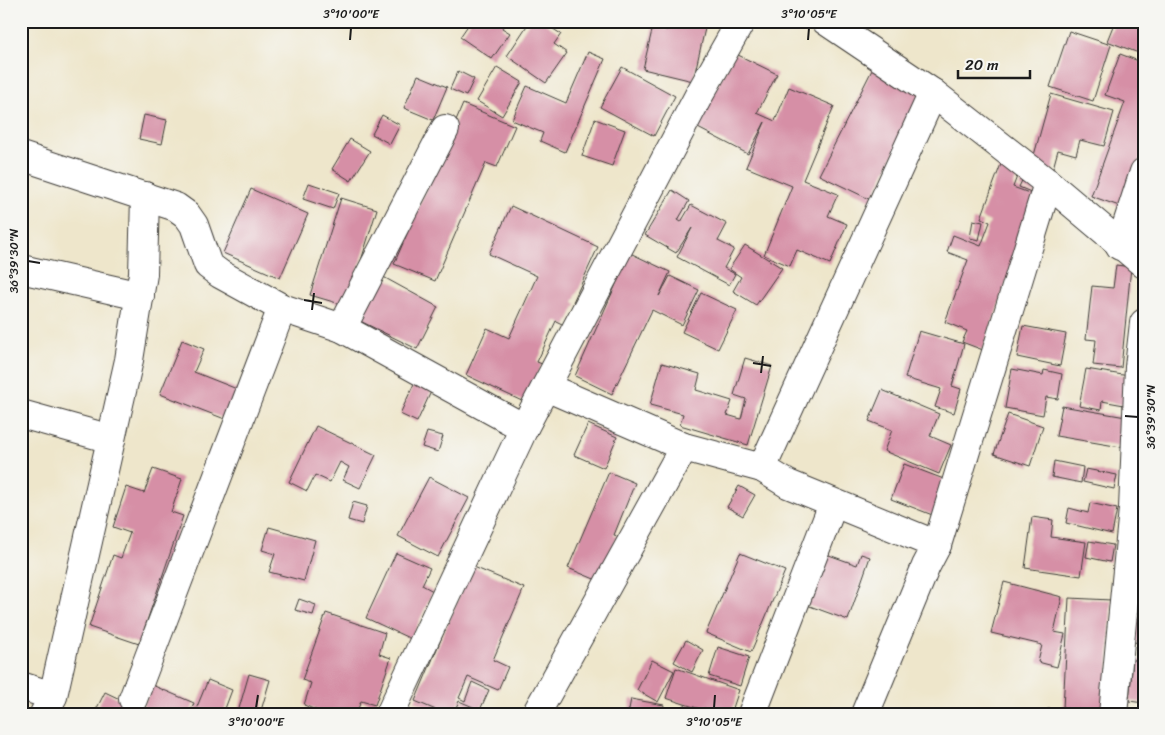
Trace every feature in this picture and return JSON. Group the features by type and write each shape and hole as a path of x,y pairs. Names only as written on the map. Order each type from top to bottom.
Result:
{"street":[{"path":"390,714 524,428 698,97 741,21"},
{"path":"826,21 934,93 1048,183 1120,246 1144,264"},
{"path":"762,468 934,93"},
{"path":"342,328 445,129"},
{"path":"21,156 176,206 187,215 194,226 208,265 220,274 282,308 342,328 524,428"},
{"path":"1120,246 1144,172"},
{"path":"865,714 926,566 937,545 1048,183"},
{"path":"21,686 49,705 129,360 143,274 145,196"},
{"path":"21,269 140,296"},
{"path":"132,699 282,308"},
{"path":"1113,714 1132,509 1139,367 1144,323"},
{"path":"546,387 684,446 762,468 788,484 833,504 937,545"},
{"path":"21,414 111,439"},
{"path":"536,714 684,446"},
{"path":"752,714 833,504"}],"building":[{"path":"471,21 506,21 502,28 510,33 492,59 460,37"},
{"path":"530,21 541,21 561,34 554,44 567,53 546,83 507,56"},
{"path":"669,21 692,21 706,24 693,81 643,69 653,26 667,30"},
{"path":"1115,21 1144,21 1144,55 1107,41"},
{"path":"1069,31 1111,45 1093,101 1050,87"},
{"path":"588,52 605,59 565,152 540,141 543,133 512,120 527,86 566,103"},
{"path":"734,53 777,74 757,113 775,121 789,87 834,106 803,180 838,194 828,216 847,224 830,264 797,250 790,266 764,255 792,186 746,167 765,122 748,154 696,127"},
{"path":"1120,54 1144,63 1144,147 1122,207 1091,196 1125,102 1105,95"},
{"path":"874,66 925,91 871,200 819,175"},
{"path":"497,67 522,82 502,116 477,101"},
{"path":"622,67 675,96 654,136 600,107"},
{"path":"458,71 474,79 466,96 450,89"},
{"path":"418,75 447,87 433,120 404,108"},
{"path":"1051,94 1114,112 1104,146 1080,140 1076,155 1058,150 1052,172 1031,166"},
{"path":"463,104 515,126 497,167 486,163 435,281 394,264"},
{"path":"144,115 167,120 162,144 139,139"},
{"path":"382,115 400,125 390,144 372,134"},
{"path":"595,119 625,130 612,166 582,156"},
{"path":"350,139 370,151 351,181 332,169"},
{"path":"1001,164 1019,171 1013,187 1037,196 983,350 962,342 967,331 945,322 968,260 947,252 953,235 981,246 990,222 981,218"},
{"path":"1024,176 1038,195 1019,187"},
{"path":"309,183 339,193 333,209 303,199"},
{"path":"251,189 308,214 280,278 223,253"},
{"path":"672,190 689,201 678,220 681,222 691,205 727,224 718,241 734,249 724,268 735,274 729,285 677,257 692,228 676,253 645,235"},
{"path":"341,198 377,209 347,306 310,295"},
{"path":"511,206 598,247 573,302 576,304 566,326 556,321 537,362 542,364 524,402 466,375 487,328 509,338 537,276 489,254"},
{"path":"1144,218 1144,241 1137,239"},
{"path":"973,220 983,222 979,240 970,238"},
{"path":"745,245 782,268 756,305 733,291 741,277 729,269"},
{"path":"630,253 670,272 659,296 670,276 699,290 682,325 652,310 612,394 575,376"},
{"path":"1116,265 1131,267 1121,368 1093,365 1096,340 1086,339 1092,286 1113,288"},
{"path":"378,274 438,307 417,349 356,319"},
{"path":"701,293 737,310 718,349 682,332"},
{"path":"1023,326 1066,334 1060,366 1017,357"},
{"path":"919,331 964,344 952,386 961,389 954,413 935,407 941,389 905,378"},
{"path":"182,340 204,349 194,372 242,391 230,421 160,394"},
{"path":"745,358 772,366 748,445 680,425 683,414 650,405 662,363 700,374 696,390 732,401 727,415 741,419 746,399 734,395"},
{"path":"1012,369 1043,375 1044,370 1062,374 1058,399 1046,397 1043,415 1005,408"},
{"path":"1086,369 1129,376 1124,405 1102,401 1101,410 1079,406"},
{"path":"418,375 435,383 417,422 400,414"},
{"path":"882,390 939,414 930,436 951,445 939,474 884,451 892,430 869,421"},
{"path":"1062,406 1126,417 1121,447 1056,436"},
{"path":"1008,414 1043,426 1030,466 994,454"},
{"path":"588,424 617,437 604,468 574,455"},
{"path":"316,426 376,455 360,488 343,480 349,467 340,462 330,482 315,475 307,491 289,482"},
{"path":"427,432 443,436 438,452 422,447"},
{"path":"1054,461 1083,467 1081,483 1052,477"},
{"path":"904,464 949,481 935,516 891,499"},
{"path":"153,469 182,479 171,512 183,516 139,644 89,627 113,555 121,558 130,533 113,527 126,487 144,493"},
{"path":"1086,469 1117,475 1114,489 1083,482"},
{"path":"609,472 635,483 614,535 618,536 599,581 568,568"},
{"path":"429,477 469,498 438,557 398,536"},
{"path":"739,486 755,495 743,516 727,507"},
{"path":"353,502 367,506 362,524 348,520"},
{"path":"1090,503 1117,509 1112,534 1066,523 1069,508 1088,513"},
{"path":"1032,517 1053,520 1051,537 1086,542 1081,576 1025,568"},
{"path":"269,527 315,540 304,581 269,572 275,554 262,550"},
{"path":"1144,540 1144,590 1136,589"},
{"path":"1089,541 1113,545 1110,562 1086,557"},
{"path":"396,553 430,568 422,585 433,591 411,639 366,618"},
{"path":"740,553 785,571 751,652 706,633"},
{"path":"826,554 857,565 861,554 870,557 848,620 807,605"},
{"path":"469,565 524,588 493,660 508,667 498,690 468,677 459,698 465,701 472,682 489,690 480,710 459,701 453,714 445,714 415,701 458,599"},
{"path":"1004,582 1062,597 1054,632 1065,634 1057,667 1038,662 1042,645 991,633"},
{"path":"1069,598 1111,600 1107,712 1063,708"},
{"path":"299,599 316,605 313,615 295,610"},
{"path":"326,613 385,633 379,654 391,658 375,705 361,701 356,714 325,714 304,705 311,683 302,680"},
{"path":"1134,618 1144,619 1144,643 1132,642"},
{"path":"686,640 703,650 692,672 674,662"},
{"path":"718,647 749,657 740,686 709,676"},
{"path":"652,660 674,671 658,702 637,690"},
{"path":"1133,660 1144,660 1144,703 1129,701"},
{"path":"676,668 739,690 731,714 723,714 704,708 703,710 666,698"},
{"path":"249,674 270,680 260,714 238,712"},
{"path":"208,680 232,690 223,714 194,714"},
{"path":"152,685 194,703 190,714 140,714"},
{"path":"105,692 126,702 121,714 103,714 96,710"},
{"path":"631,699 664,705 662,714 628,714"},
{"path":"1048,709 1062,709 1062,714 1048,714"}]}
